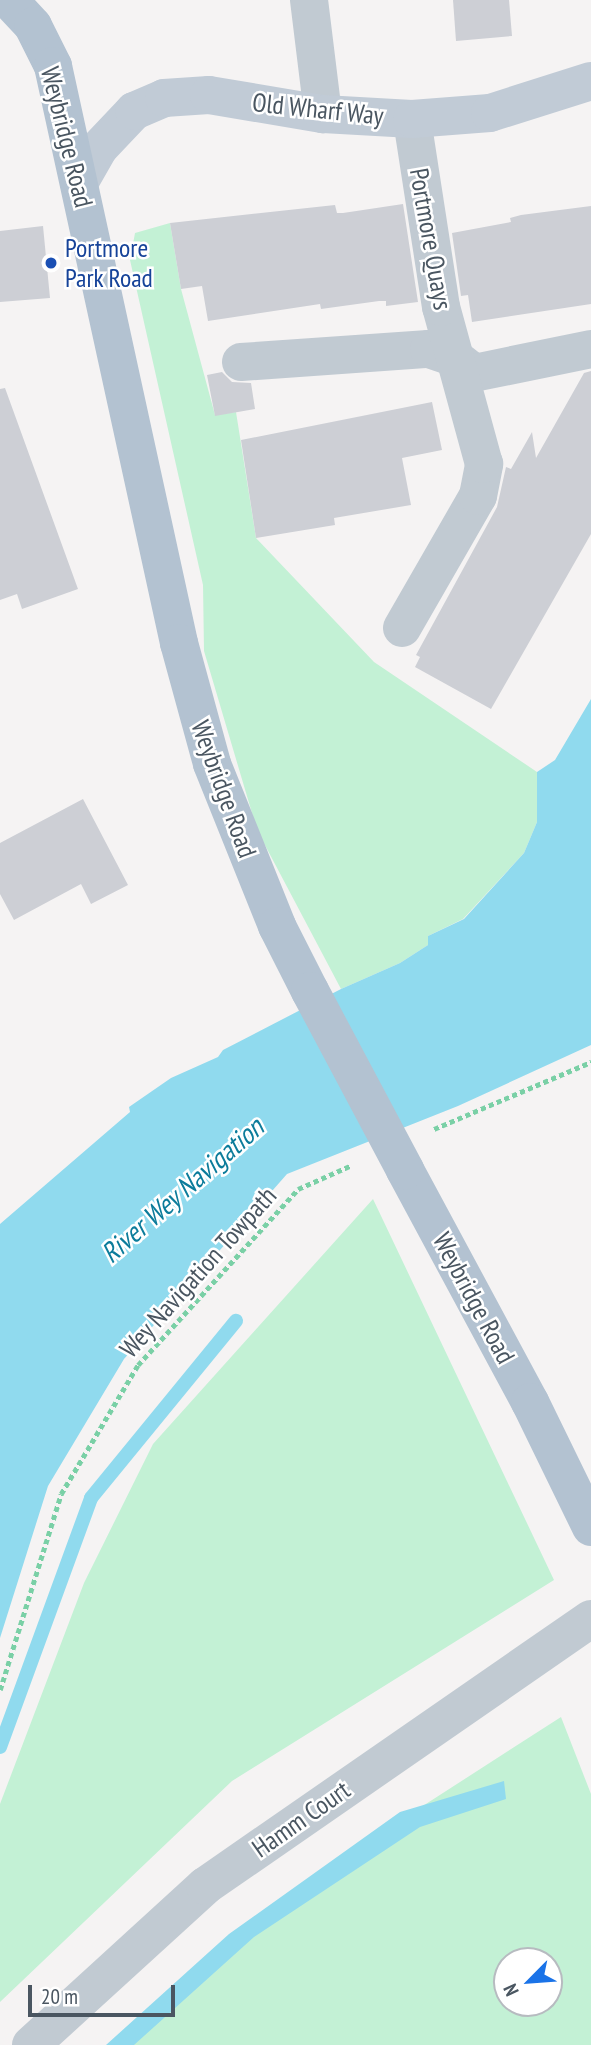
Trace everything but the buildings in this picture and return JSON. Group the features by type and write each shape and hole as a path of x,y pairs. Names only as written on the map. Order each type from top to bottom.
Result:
{"main road":[{"name":"Weybridge Road","path":"4,0 33,26 53,66 194,704 233,820 310,991 530,1402 591,1527"}],"street":[{"path":"309,0 323,114"},
{"name":"Old Wharf Way","path":"79,183 99,148 134,111 164,98 209,96 323,114 412,119 490,113 591,81"},
{"name":"Portmore Quays","path":"402,628 478,496 484,464 441,307 412,119"},
{"name":"Portmore Quays","path":"242,362 429,349 455,358 474,373 591,349"},
{"name":"Hamm Court","path":"31,2045 205,1886 591,1619"}],"path":[{"path":"492,1104 591,1062"},
{"name":"Wey Navigation Towpath","path":"0,1689 61,1494 138,1365 298,1189"}],"green space":[{"path":"170,223 181,289 215,415 236,412 256,538 374,662 537,772 537,822 524,853 463,919 428,936 428,945 400,963 341,989 257,830 204,651 203,585 130,260 135,233"},
{"path":"373,1199 554,1580 232,1781 0,2002 0,1804 84,1583 153,1444"},
{"path":"561,1717 591,1794 591,2045 118,2045 300,1885"}],"water":[{"name":"River Wey Navigation","path":"591,699 591,1045 458,1106 287,1174 124,1359 48,1486 0,1638 0,1224 130,1112 129,1107 171,1078 218,1057 223,1050 341,989 400,963 428,945 428,936 464,919 524,853 537,822 537,772 555,760"},
{"path":"504,1781 506,1799 420,1827 254,1937 134,2045 106,2045 229,1934 400,1812"}],"waterway":[{"path":"0,1747 91,1498 236,1321"}],"place":[{"name":"Portmore Park Road","path":"51,263"}]}
